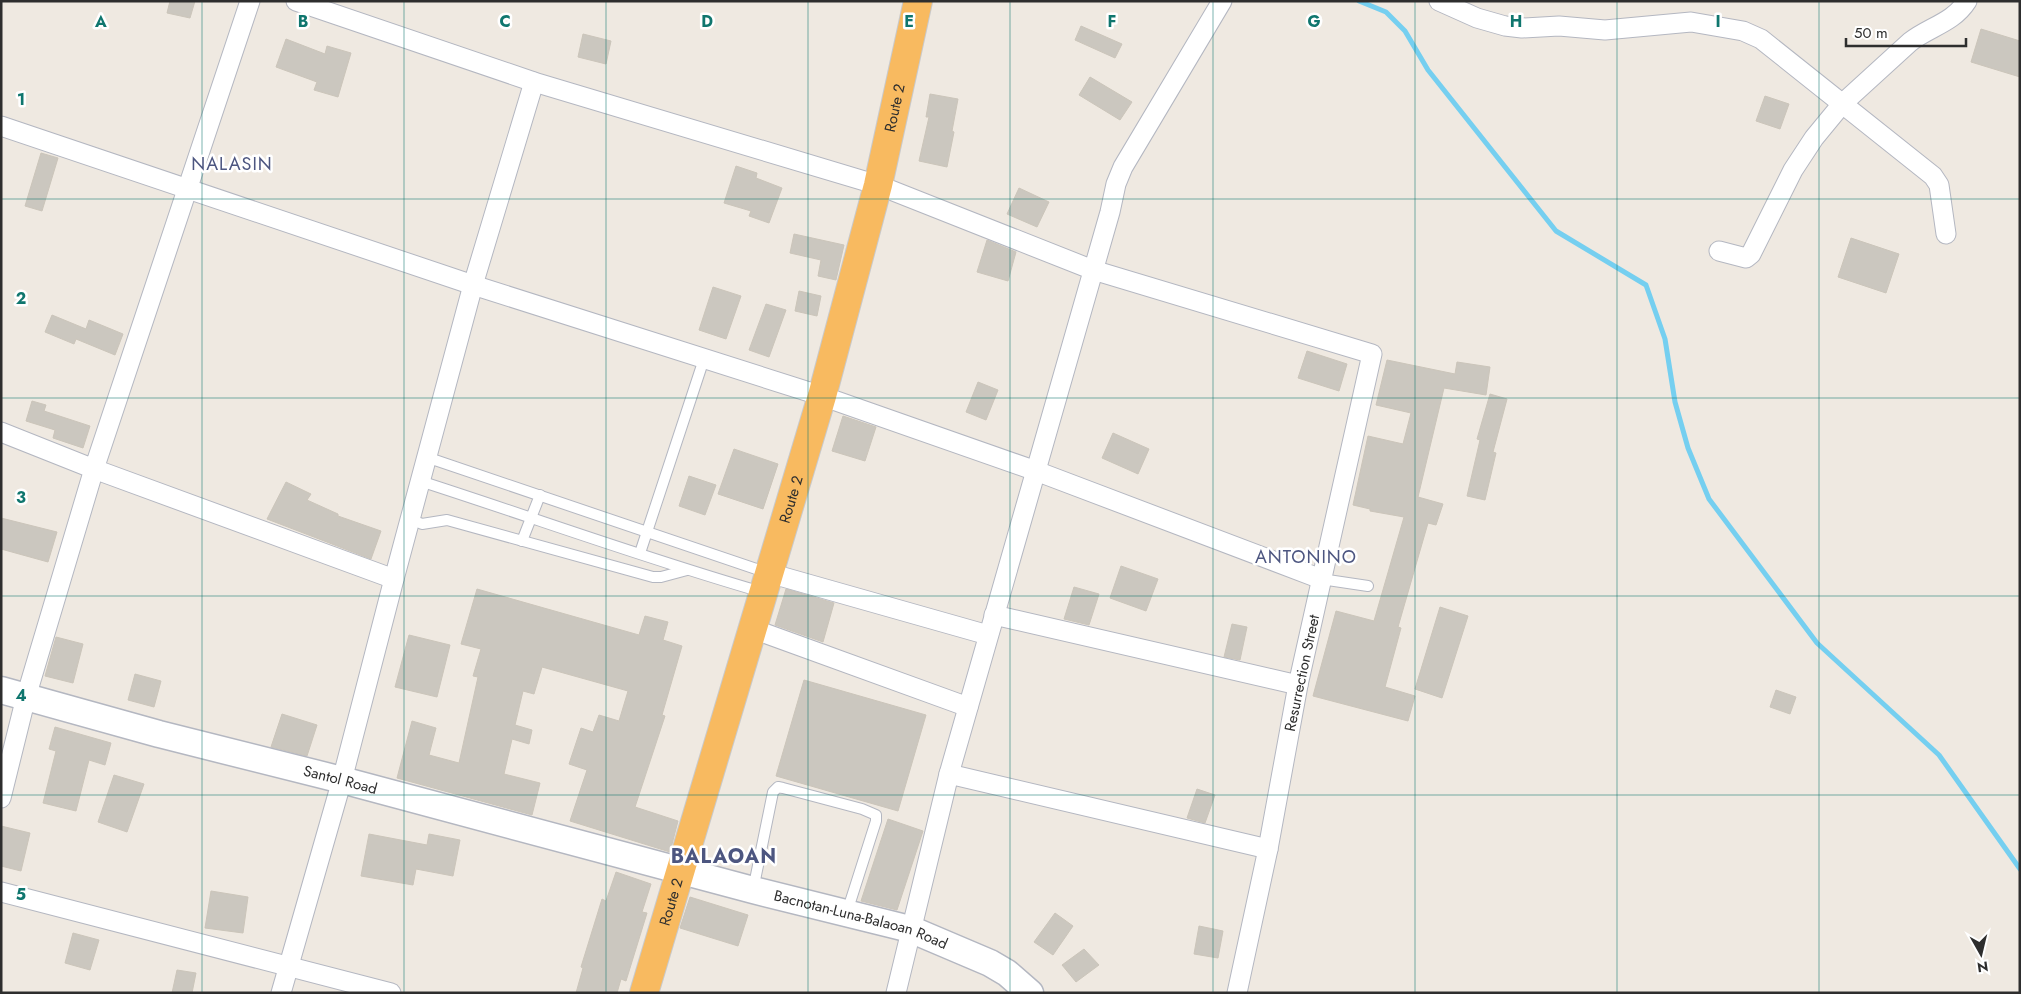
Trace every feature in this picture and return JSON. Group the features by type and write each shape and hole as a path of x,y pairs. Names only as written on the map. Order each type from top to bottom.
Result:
{"highway":[{"name":"Route 2","path":"644,993 679,870 711,771 822,396 878,185 918,1"}],"main road":[{"name":"Santol Road","path":"13,694 679,870"},
{"name":"Bacnotan-Luna-Balaoan Road","path":"679,870 910,929 990,963 1007,973 1030,993"}],"street":[{"path":"1,798 13,694 94,469 250,1"},
{"path":"296,1 534,82 878,185 1093,270"},
{"path":"896,993 949,774 1110,212 1116,184 1123,167 1222,1"},
{"path":"1439,1 1477,18 1505,26 1522,28 1558,26 1605,30 1690,22 1743,31 1762,39 1933,176 1939,184 1946,234"},
{"path":"1719,251 1746,258 1751,254 1801,156 1842,104 1910,42 1920,34 1950,20 1967,1"},
{"path":"281,993 342,780 473,285 534,82"},
{"path":"1,126 473,285 822,396 1036,471 1322,579"},
{"name":"Resurrection Street","path":"1093,270 1372,354 1298,685 1268,849 1237,993"},
{"path":"1,432 94,469 394,579"},
{"path":"767,583 988,635"},
{"path":"994,614 1298,685"},
{"path":"753,629 968,707"},
{"path":"949,774 1268,849"},
{"path":"1,892 391,993"}],"lane":[{"path":"640,553 704,359"},
{"path":"426,457 646,531 767,583"},
{"path":"420,482 531,517 687,570 767,583"},
{"path":"522,540 540,496"},
{"path":"410,519 422,524 447,520 653,577 662,577 687,570"},
{"path":"1322,579 1368,586"},
{"path":"753,890 773,792 778,787 783,788 862,809 876,815 847,913"}],"building":[{"path":"170,1 195,1 190,18 167,13"},
{"path":"1081,26 1122,44 1115,58 1075,40"},
{"path":"1981,29 2020,41 2020,77 1971,62"},
{"path":"583,34 611,41 606,64 578,57"},
{"path":"286,39 325,54 327,46 351,53 338,97 314,90 317,82 276,67"},
{"path":"1090,77 1132,102 1120,120 1079,95"},
{"path":"930,94 958,99 947,167 919,161 929,117 926,117"},
{"path":"1765,96 1789,104 1780,129 1756,121"},
{"path":"41,153 58,158 42,211 25,206"},
{"path":"736,166 757,173 756,178 782,188 769,223 749,216 751,211 724,203"},
{"path":"1019,188 1049,202 1037,227 1007,214"},
{"path":"794,234 844,245 836,280 818,276 821,260 790,253"},
{"path":"1851,238 1899,254 1886,293 1838,277"},
{"path":"987,240 1016,252 1008,281 977,272"},
{"path":"713,287 741,296 726,339 699,330"},
{"path":"799,291 821,296 817,316 795,311"},
{"path":"766,304 786,310 769,357 749,350"},
{"path":"52,315 86,329 89,320 123,334 115,355 76,339 74,344 45,332"},
{"path":"1307,351 1347,364 1339,391 1298,378"},
{"path":"1387,360 1455,374 1457,362 1490,367 1486,395 1444,388 1418,497 1443,504 1436,525 1428,523 1398,627 1401,628 1385,687 1415,696 1408,721 1313,696 1336,611 1374,621 1404,517 1370,511 1370,509 1353,505 1368,436 1403,444 1411,413 1376,405"},
{"path":"978,382 998,390 986,420 966,412"},
{"path":"1490,394 1507,399 1493,452 1496,453 1485,500 1467,496 1480,440 1477,439"},
{"path":"32,401 46,405 44,411 90,426 83,448 53,438 55,430 26,421"},
{"path":"843,416 876,427 865,461 832,451"},
{"path":"1113,433 1149,449 1138,474 1102,458"},
{"path":"734,449 778,464 763,509 718,494"},
{"path":"689,476 716,485 705,515 679,506"},
{"path":"286,482 311,494 307,500 338,514 338,516 381,531 371,559 267,519"},
{"path":"1,518 57,532 48,562 1,549"},
{"path":"1121,566 1158,579 1146,611 1110,598"},
{"path":"1074,587 1099,594 1089,625 1064,619"},
{"path":"477,589 639,635 645,616 668,622 663,640 682,646 662,715 665,716 635,807 678,821 670,852 570,821 587,770 569,764 581,728 593,732 599,715 619,721 628,691 542,667 534,694 523,691 515,725 532,730 529,744 512,739 504,774 540,783 532,815 397,778 412,721 436,728 429,755 459,763 478,677 473,676 481,649 461,644"},
{"path":"786,589 834,603 823,642 775,625"},
{"path":"1440,607 1468,616 1442,698 1415,689"},
{"path":"1232,624 1247,627 1240,660 1224,657"},
{"path":"409,635 450,645 437,697 395,687"},
{"path":"56,637 83,644 73,683 45,676"},
{"path":"135,674 161,681 154,707 128,700"},
{"path":"804,680 926,715 898,811 776,776"},
{"path":"1776,690 1796,697 1790,714 1770,707"},
{"path":"282,714 317,725 307,756 271,747"},
{"path":"55,727 111,743 105,765 89,760 76,811 43,803 56,751 49,749"},
{"path":"114,775 144,784 127,832 98,822"},
{"path":"1197,789 1215,795 1205,823 1187,818"},
{"path":"888,819 923,831 897,910 861,901"},
{"path":"1,826 30,833 21,871 1,866"},
{"path":"369,834 427,845 429,834 460,840 453,876 416,869 413,885 361,876"},
{"path":"616,872 651,884 642,912 647,913 626,981 621,979 617,993 576,993 583,968 581,967 602,899 606,901"},
{"path":"211,891 248,897 243,933 205,928"},
{"path":"690,897 748,915 738,946 680,928"},
{"path":"1055,913 1073,926 1053,955 1034,942"},
{"path":"1199,926 1223,931 1218,958 1194,954"},
{"path":"73,933 99,940 90,970 65,963"},
{"path":"1084,949 1099,965 1076,982 1062,965"},
{"path":"177,970 196,973 192,993 172,993"}],"waterway":[{"path":"1359,1 1386,12 1405,31 1428,70 1556,231 1646,285 1665,339 1675,402 1688,448 1709,499 1817,643 1939,755 2020,869"}],"district":[{"name":"NALASIN","path":"232,164"},
{"name":"ANTONINO","path":"1306,557"},
{"name":"BALAOAN","path":"724,856"}]}
